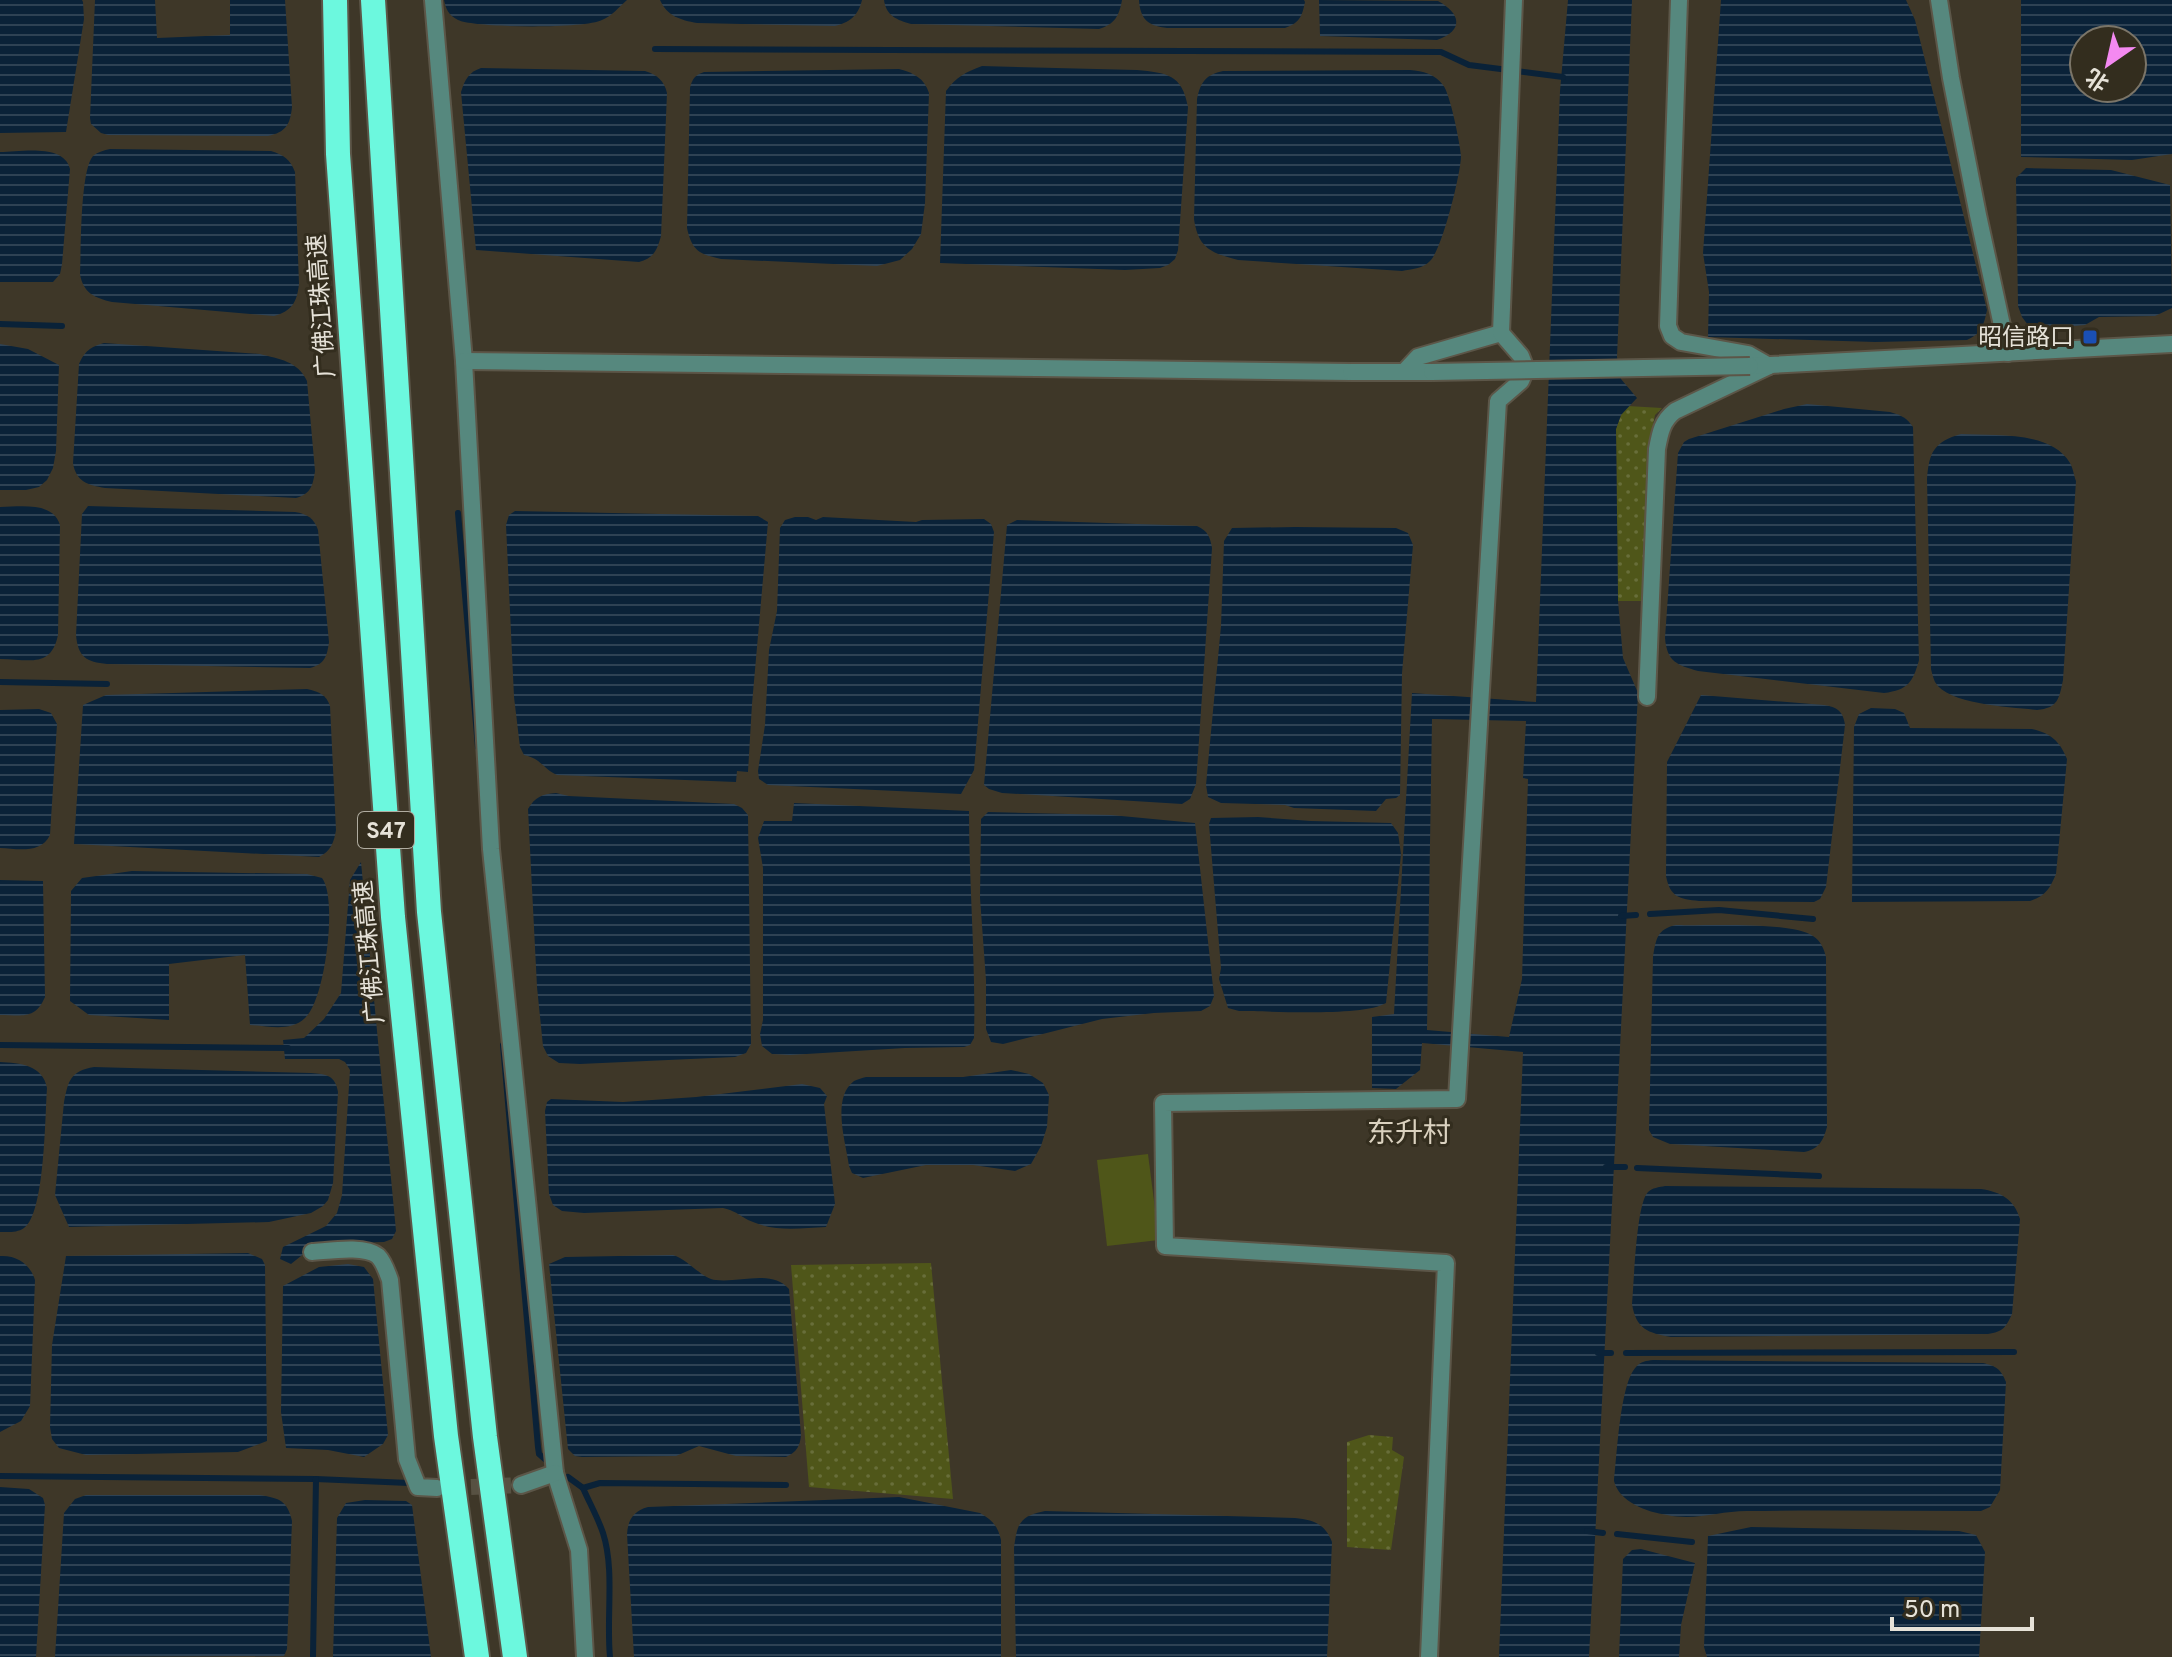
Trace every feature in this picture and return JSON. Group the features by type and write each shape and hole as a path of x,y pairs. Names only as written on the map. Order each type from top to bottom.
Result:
{"highway":[{"name":"广佛江珠高速","path":"335,0 338,154 393,917 446,1436 477,1657"},
{"name":"S47","path":"373,0 429,912 485,1437 515,1657"}],"street":[{"path":"433,0 464,361 491,849 555,1473 579,1550 585,1657"},
{"path":"1429,1657 1446,1263 1165,1246 1163,1103 1457,1099 1498,401 1521,381 1526,369 1521,356 1501,333 1514,0"},
{"path":"1679,0 1668,326 1672,336 1681,342 1748,354 1769,366"},
{"path":"1939,0 1951,78 2008,353"},
{"path":"1404,372 1418,357 1501,333"},
{"path":"464,361 1432,372 1769,366 2172,344"},
{"path":"1647,697 1657,449 1662,427 1667,417 1675,411 1769,366"},
{"path":"312,1252 366,1251 378,1257 386,1268 390,1280 407,1459 418,1487 437,1488"},
{"path":"521,1485 555,1473"}],"green space":[{"path":"1627,406 1662,408 1655,415 1653,425 1644,601 1618,601 1616,429"},
{"path":"1148,1154 1159,1240 1107,1246 1097,1160"},
{"path":"931,1263 953,1499 809,1487 791,1265"},
{"path":"1369,1435 1393,1437 1392,1450 1404,1457 1391,1550 1347,1547 1347,1442"}],"water":[{"path":"0,0 83,2 84,19 66,132 0,133"},
{"path":"95,0 155,0 157,38 230,35 230,0 285,0 292,107 286,127 268,136 101,133 91,124 90,118"},
{"path":"444,0 627,0 609,16 592,23 530,26 485,25 458,20 448,12"},
{"path":"660,0 862,0 853,18 835,26 697,23 675,16 666,10"},
{"path":"884,0 1122,0 1115,19 1099,29 911,24 893,16"},
{"path":"1139,0 1305,2 1299,19 1285,28 1167,28 1146,20"},
{"path":"1319,0 1438,1 1451,11 1456,21 1452,31 1437,40 1320,36"},
{"path":"1568,0 1632,0 1617,357 1621,379 1637,398 1621,415 1616,429 1618,601 1623,658 1638,693 1589,1657 1499,1657 1523,1052 1422,1043 1420,1070 1396,1089 1372,1088 1372,1017 1394,1014 1412,693 1536,702 1560,91","holes":["1432,719 1526,721 1523,778 1528,779 1522,979 1509,1037 1427,1030"]},
{"path":"1721,0 1906,0 1915,20 1987,310 1976,335 1967,340 1875,342 1708,337 1709,292 1703,253"},
{"path":"2021,0 2172,0 2172,154 2132,160 2021,157"},
{"path":"982,66 1137,70 1165,74 1177,82 1188,107 1175,259 1160,268 1125,270 940,263 946,91 962,76"},
{"path":"481,68 645,71 662,81 667,93 661,236 651,256 639,262 476,250 461,92 468,77"},
{"path":"899,69 918,77 929,93 921,234 912,249 900,260 877,266 721,259 694,247 687,228 690,88 696,76 704,72"},
{"path":"1410,70 1420,71 1440,81 1452,108 1461,156 1445,227 1430,261 1402,271 1238,260 1207,248 1199,237 1194,219 1197,99 1205,80 1223,71"},
{"path":"110,149 271,151 286,158 295,172 299,284 292,305 274,316 112,302 91,294 80,274 86,177 93,156"},
{"path":"0,152 50,152 59,155 70,169 62,264 60,274 53,282 0,282"},
{"path":"2026,168 2111,170 2170,185 2172,308 2155,316 2099,317 2085,325 2041,329 2028,325 2018,306 2016,178"},
{"path":"104,343 260,354 281,359 299,369 307,381 315,471 310,488 296,498 105,488 84,482 73,463 79,364 88,350"},
{"path":"0,344 28,349 59,365 53,468 39,487 26,490 0,490"},
{"path":"1807,404 1890,412 1903,417 1913,427 1919,660 1912,679 1899,690 1884,693 1698,671 1674,661 1668,652 1665,638 1678,453 1684,442"},
{"path":"1961,434 2005,435 2036,440 2061,452 2073,470 2076,481 2063,680 2056,701 2044,709 1997,706 1966,700 1942,690 1933,677 1928,470 1935,449"},
{"path":"88,506 295,512 310,517 318,530 329,642 324,659 310,668 107,664 88,660 79,649 76,635 82,514"},
{"path":"0,507 43,509 56,517 60,525 58,635 50,653 37,660 0,659"},
{"path":"515,511 758,516 768,522 748,772 737,771 736,782 557,775 524,755 520,747 514,697 506,525 509,515"},
{"path":"795,517 916,522 984,519 991,524 994,532 974,770 961,794 768,785 759,779 769,650 777,611 780,528 785,520"},
{"path":"1017,520 1197,526 1208,535 1212,548 1196,784 1190,799 1182,804 1002,793 984,785 1007,525"},
{"path":"1232,528 1396,528 1408,533 1413,545 1402,673 1400,795 1386,799 1376,811 1221,803 1208,797 1206,785 1221,626 1224,541"},
{"path":"307,689 322,694 330,706 336,830 331,846 323,855 74,844 83,705 106,695"},
{"path":"1701,695 1824,705 1836,709 1843,716 1845,725 1826,887 1820,899 1814,902 1699,901 1681,898 1670,888 1666,876 1667,762"},
{"path":"1871,708 1895,709 1904,713 1910,728 2032,729 2058,743 2067,759 2056,874 2044,894 2030,901 1852,902 1854,727 1859,714"},
{"path":"39,709 51,713 57,724 50,835 35,848 0,848 0,710"},
{"path":"556,793 734,804 748,815 751,1044 746,1053 735,1057 580,1064 559,1063 548,1056 543,1046 537,987 528,809 539,797"},
{"path":"794,803 969,811 974,1010 974,1038 970,1045 790,1055 772,1054 762,1046 763,868 758,838 764,821 792,821"},
{"path":"988,812 1111,815 1195,823 1214,996 1210,1006 1201,1011 1102,1019 1003,1044 991,1042 986,1029 980,898 981,819"},
{"path":"1211,818 1391,823 1398,833 1401,854 1386,1003 1338,1012 1239,1011 1228,1008 1219,979 1221,968 1209,824"},
{"path":"361,862 396,1231 392,1239 384,1242 316,1244 291,1264 280,1259 283,1247 326,1226 337,1213 342,1195 350,1070 339,1059 285,1059 283,1040 304,1038 324,1019 341,993 350,880"},
{"path":"132,871 307,874 322,878 329,906 327,949 318,992 305,1018 286,1027 250,1025 245,955 169,964 169,1020 89,1015 70,1001 71,891 82,878"},
{"path":"0,880 43,881 45,997 37,1010 27,1015 0,1015"},
{"path":"1676,925 1786,928 1813,936 1822,945 1826,957 1827,1127 1822,1140 1813,1149 1804,1152 1670,1144 1653,1137 1649,1130 1653,957 1658,936"},
{"path":"0,1062 36,1070 45,1080 47,1088 43,1163 36,1204 24,1228 12,1232 0,1232"},
{"path":"94,1067 329,1076 338,1092 333,1183 328,1200 311,1213 269,1222 69,1227 55,1195 64,1102 75,1074"},
{"path":"1011,1070 1029,1074 1043,1083 1049,1095 1047,1127 1031,1164 1015,1171 973,1165 926,1165 863,1178 852,1173 843,1133 842,1109 843,1098 854,1081 866,1077 963,1077"},
{"path":"802,1084 820,1088 827,1096 824,1104 835,1204 826,1227 771,1227 723,1208 584,1213 562,1211 553,1205 549,1194 545,1111 551,1099 623,1102"},
{"path":"1665,1186 1981,1189 1995,1192 2010,1202 2020,1219 2012,1314 2003,1328 1988,1334 1671,1337 1656,1334 1640,1324 1632,1304 1638,1227 1644,1199 1648,1192"},
{"path":"248,1253 262,1259 265,1265 267,1441 238,1452 86,1455 59,1448 52,1439 50,1427 52,1345 66,1256"},
{"path":"673,1255 711,1279 764,1278 782,1283 789,1289 801,1435 797,1448 790,1455 736,1456 699,1446 676,1456 582,1457 575,1456 568,1449 549,1264 565,1257"},
{"path":"0,1256 22,1262 35,1280 30,1406 21,1421 0,1432"},
{"path":"348,1264 364,1267 373,1279 388,1435 383,1444 364,1457 328,1450 286,1448 281,1412 283,1286 319,1267"},
{"path":"1653,1360 1991,1365 2000,1371 2006,1382 2000,1490 1990,1507 1981,1511 1737,1511 1688,1517 1659,1514 1628,1500 1614,1481 1626,1388 1638,1365"},
{"path":"0,1487 29,1489 43,1498 45,1505 36,1657 0,1657"},
{"path":"86,1495 259,1495 281,1501 288,1508 292,1521 287,1649 284,1656 55,1657 64,1513 75,1499"},
{"path":"899,1497 980,1513 996,1527 1001,1540 1001,1657 634,1657 627,1534 630,1520 639,1511 648,1507"},
{"path":"406,1501 412,1505 431,1657 333,1657 337,1518 346,1503"},
{"path":"1045,1511 1295,1518 1318,1524 1332,1542 1327,1657 1016,1657 1015,1539 1025,1518"},
{"path":"1751,1527 1959,1531 1976,1535 1985,1552 1979,1657 1707,1657 1704,1647 1708,1536"},
{"path":"1641,1549 1695,1563 1681,1625 1679,1657 1619,1657 1623,1559 1632,1550"}],"waterway":[{"path":"655,49 1441,52 1469,65 1563,77"},
{"path":"0,324 62,326"},
{"path":"458,513 478,747"},
{"path":"0,682 107,684"},
{"path":"1650,914 1719,910 1813,919"},
{"path":"1621,916 1636,915"},
{"path":"0,1045 288,1048"},
{"path":"503,1045 538,1447 539,1454 547,1461"},
{"path":"1606,1167 1625,1167"},
{"path":"1637,1168 1819,1176"},
{"path":"1626,1353 2014,1352"},
{"path":"1598,1353 1611,1353"},
{"path":"0,1476 316,1479 409,1483"},
{"path":"568,1477 583,1488"},
{"path":"313,1657 316,1479"},
{"path":"610,1657 607,1547 583,1488 600,1483 786,1485"},
{"path":"1587,1531 1603,1533"},
{"path":"1617,1534 1692,1542"}],"tunnel":[{"path":"447,1488 521,1485"}],"place":[{"name":"昭信路口","path":"2090,337"}],"district":[{"name":"东升村","path":"1409,1132"}]}
